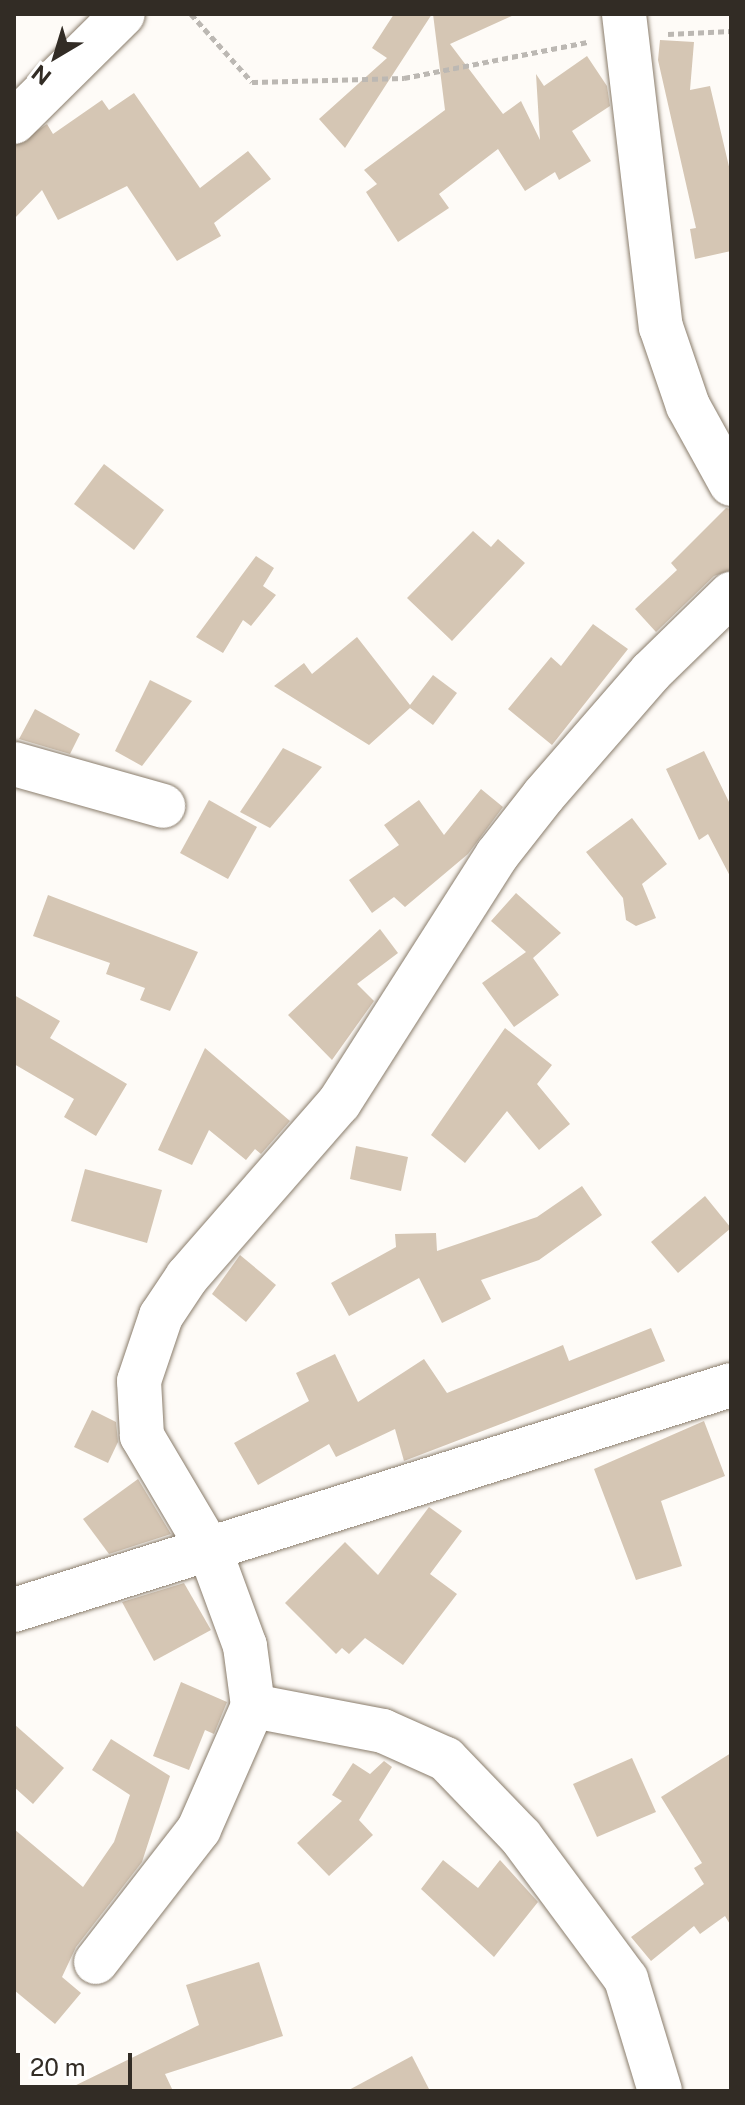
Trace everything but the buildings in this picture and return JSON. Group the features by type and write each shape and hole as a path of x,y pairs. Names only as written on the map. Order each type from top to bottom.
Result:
{"street":[{"path":"14,122 114,17"},
{"path":"627,25 661,327 688,406 731,484"},
{"path":"96,1962 199,1829 253,1706 253,1676 210,1551 142,1436 139,1381 161,1316 187,1277 339,1103 497,855 544,795 651,672 731,594"},
{"path":"14,764 163,806"},
{"path":"14,1610 731,1385"},
{"path":"253,1706 383,1731 446,1759 521,1837 626,1979 660,2091"}],"path":[{"path":"191,14 252,82 404,78 627,25 731,31"}]}
